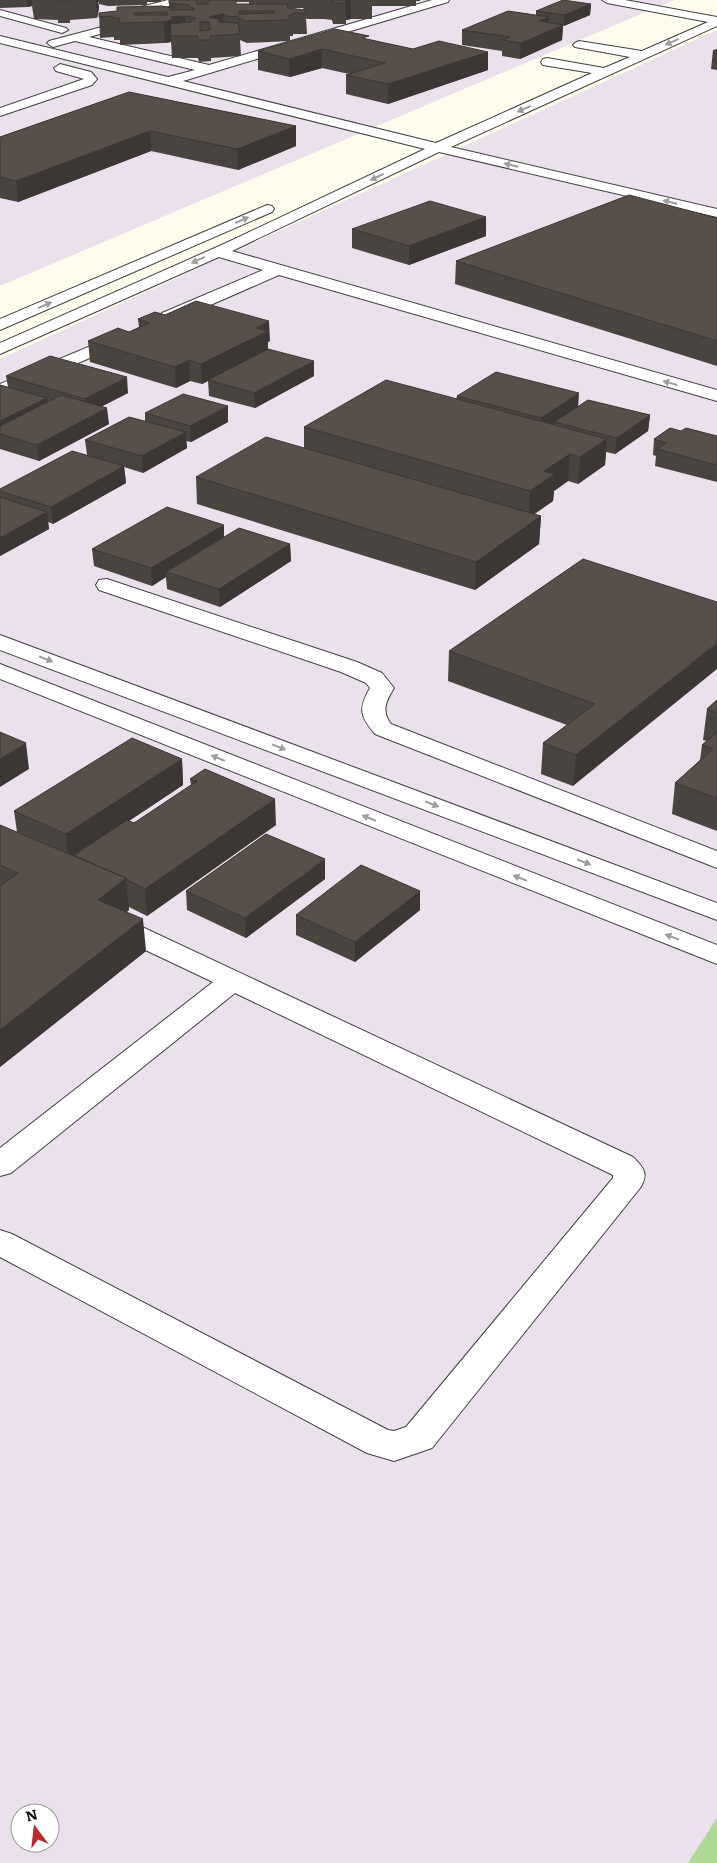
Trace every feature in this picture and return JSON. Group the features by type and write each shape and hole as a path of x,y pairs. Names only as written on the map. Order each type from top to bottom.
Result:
{"street":[{"path":"30,38 182,0"},
{"path":"170,81 444,0"},
{"path":"607,0 717,21"},
{"path":"53,43 193,7"},
{"path":"553,80 717,8"},
{"path":"0,13 62,30"},
{"path":"0,349 224,249 438,147 717,21"},
{"path":"321,26 340,30"},
{"path":"0,30 717,202"},
{"path":"74,37 208,69"},
{"path":"0,39 413,142 717,213"},
{"path":"579,45 643,56"},
{"path":"108,56 130,50"},
{"path":"547,62 606,72"},
{"path":"0,112 88,82 91,79 87,75 48,66"},
{"path":"395,151 434,133"},
{"path":"0,325 282,202"},
{"path":"224,249 279,269 717,396"},
{"path":"224,249 717,382"},
{"path":"153,324 279,269"},
{"path":"0,392 135,332"},
{"path":"106,585 349,667 374,678 382,688 374,702 374,718 383,729 717,860"},
{"path":"0,642 717,912"},
{"path":"0,671 717,955"},
{"path":"0,1242 380,1443 394,1446 407,1444 419,1438 629,1180 628,1172 622,1165 130,932"},
{"path":"0,1165 232,980"}],"shaded area":[{"path":"0,0 674,0 0,286"},
{"path":"717,30 717,1863 0,1863 0,359"}],"green space":[{"path":"717,1818 717,1863 688,1863"}],"building":[{"path":"57,0 68,0 68,2 56,2"},
{"path":"169,0 197,0 197,4 208,4 208,0 236,0 236,4 287,4 288,8 306,10 306,13 293,13 293,15 289,15 290,20 246,21 238,18 238,16 229,17 223,14 209,17 218,19 219,22 238,23 240,34 210,36 210,40 198,40 198,36 171,36 170,24 191,22 196,18 185,16 171,17 174,19 164,22 119,23 119,18 113,18 113,16 99,17 99,13 117,11 117,7 162,6 172,8 171,10 195,9 189,5 169,3","holes":["239,11 274,11 275,13 239,14","167,12 167,15 134,15 134,13","200,22 209,22 210,30 200,31"]},
{"path":"332,0 345,0 345,3 333,3"},
{"path":"563,0 591,4 564,15 536,11"},
{"path":"508,11 549,17 539,21 563,25 521,43 502,40 510,37 462,30"},
{"path":"335,29 369,36 362,38 413,49 439,41 488,52 388,84 346,75 385,63 322,49 289,59 258,51"},
{"path":"129,92 296,126 237,149 150,131 16,181 0,177 0,137"},
{"path":"629,195 717,218 717,341 456,261"},
{"path":"430,201 486,217 409,246 352,229"},
{"path":"196,301 269,321 255,328 268,331 201,364 189,360 175,367 88,341 118,328 129,332 149,323 138,319 155,312 165,315"},
{"path":"268,349 314,361 254,393 208,380"},
{"path":"50,356 127,377 85,399 6,376"},
{"path":"496,372 579,393 541,418 457,396"},
{"path":"386,380 607,439 580,457 570,454 544,471 555,474 530,491 304,427"},
{"path":"0,385 47,398 0,421"},
{"path":"183,394 228,406 190,426 145,413"},
{"path":"61,395 107,408 37,445 0,434 0,426"},
{"path":"588,400 650,415 617,438 554,422"},
{"path":"129,417 186,432 142,456 85,440"},
{"path":"670,428 681,431 686,428 717,436 717,465 656,449 666,443 654,439"},
{"path":"266,437 541,516 476,562 196,477"},
{"path":"72,451 124,466 51,507 0,491 0,489"},
{"path":"0,497 47,512 0,538"},
{"path":"167,507 224,525 151,568 92,549"},
{"path":"239,528 290,544 219,589 166,572"},
{"path":"583,559 717,602 717,643 576,755 543,743 595,704 449,651"},
{"path":"717,700 717,713 707,709"},
{"path":"0,732 26,743 0,759"},
{"path":"717,732 717,798 675,783 713,749 702,745"},
{"path":"132,738 182,759 66,834 14,811"},
{"path":"205,769 275,799 145,889 126,878 74,855 127,820 134,823 197,781 190,779"},
{"path":"0,825 126,878 98,900 143,919 0,1030 0,886 18,873 0,865"},
{"path":"266,834 325,859 245,918 186,891"},
{"path":"361,865 420,891 355,942 296,915"}]}
